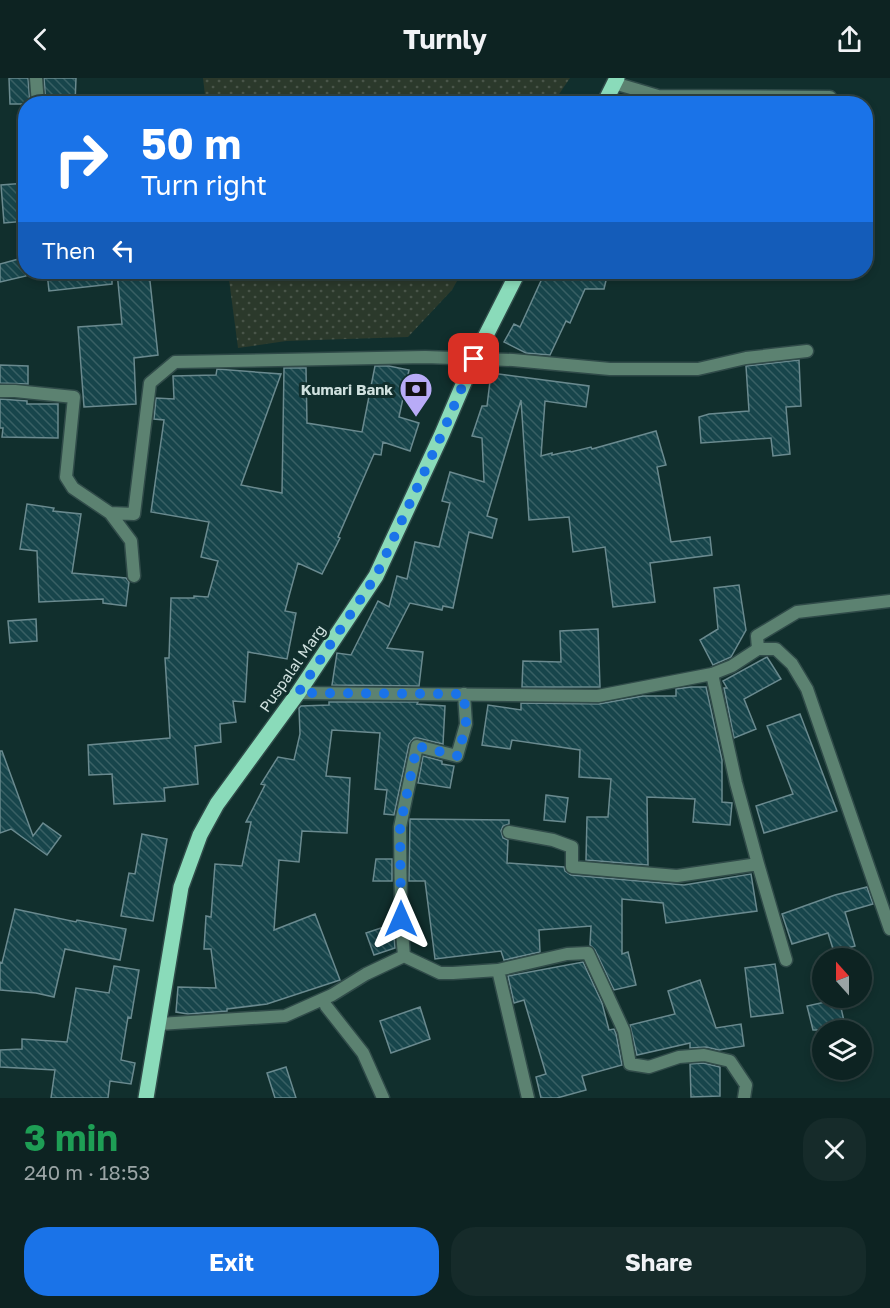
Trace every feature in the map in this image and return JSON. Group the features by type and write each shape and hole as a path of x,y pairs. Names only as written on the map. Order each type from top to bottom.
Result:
{"main road":[{"path":"608,96 616,81"},
{"name":"Puspalal Marg","path":"146,1098 182,887 200,835 217,804 298,693 376,576 474,359 514,279"}],"street":[{"path":"36,78 37,96"},
{"path":"616,81 658,96"},
{"path":"110,513 134,514 150,383 175,363 425,357 610,369 698,369 746,357 807,351"},
{"path":"0,391 74,397 66,477 73,488 110,513 131,541 134,576"},
{"path":"758,649 758,636 797,612 890,601"},
{"path":"298,693 598,696 712,674 732,666 758,649 776,649 792,664 807,689 890,928"},
{"path":"712,674 736,783 786,960"},
{"path":"404,956 401,919 400,827 417,746 458,756 466,724 464,694"},
{"path":"509,832 553,840 572,848 572,867 677,876 758,864"},
{"path":"404,956 440,973 498,970 567,954 588,953 624,1031 630,1064 649,1067 679,1057 704,1054 730,1061 746,1085 744,1098"},
{"path":"159,1024 285,1016 404,956"},
{"path":"498,970 528,1098"},
{"path":"326,1006 363,1053 383,1098"}],"green space":[{"path":"203,78 570,78 558,96 205,96"},
{"path":"229,279 458,279 452,290 408,337 286,341 238,348"}],"building":[{"path":"9,78 28,78 29,96 18,96 18,104 10,104"},
{"path":"44,78 76,78 75,96 45,96"},
{"path":"18,184 18,222 4,223 1,185"},
{"path":"18,259 18,278 0,282 0,264"},
{"path":"48,279 112,279 112,284 49,291"},
{"path":"118,279 150,279 158,355 134,358 136,404 84,407 78,327 122,324"},
{"path":"542,279 606,279 604,289 585,289 570,323 566,321 550,355 526,353 504,342 514,324 520,327"},
{"path":"799,360 801,406 786,407 790,454 773,456 771,438 701,443 699,417 749,411 746,366"},
{"path":"0,365 28,366 28,384 0,383"},
{"path":"375,366 409,370 399,417 419,423 410,451 383,442 381,455 374,454 338,537 340,538 322,574 298,563 285,611 296,613 287,659 248,652 245,702 233,701 236,722 220,724 221,742 195,746 198,784 164,788 165,801 114,804 112,774 89,775 88,745 170,738 165,658 169,658 171,598 208,597 218,561 201,557 209,522 151,512 164,420 154,419 156,398 174,399 173,376 216,375 217,369 281,374 241,485 282,493 284,368 306,368 307,423 362,432"},
{"path":"491,373 589,386 586,407 545,401 541,456 591,447 592,449 656,431 666,465 657,467 671,542 710,537 712,555 650,563 655,602 613,607 605,547 573,552 569,517 529,520 521,400 487,516 497,519 492,538 469,532 453,608 443,606 442,610 410,603 387,648 423,652 419,686 332,685 337,653 351,655 378,601 389,607 397,576 407,579 415,542 439,547 450,503 442,501 450,472 484,482 482,438 472,436 482,406 487,406"},
{"path":"0,399 27,401 27,404 58,404 58,438 2,437"},
{"path":"27,504 54,508 53,511 81,514 72,573 126,578 129,582 126,606 103,603 103,599 39,602 37,551 20,549"},
{"path":"739,585 746,630 731,657 713,665 700,640 718,629 714,588"},
{"path":"36,619 37,641 10,643 8,621"},
{"path":"598,629 600,687 522,687 523,661 561,662 560,631"},
{"path":"767,657 781,679 744,699 756,729 734,738 724,688 727,688 723,681"},
{"path":"706,687 722,760 722,802 732,803 730,825 693,822 695,799 647,797 648,865 586,860 587,817 608,817 611,779 579,777 580,750 512,740 510,749 482,745 488,705 521,710 521,703 599,704 643,696 676,696 676,689"},
{"path":"329,702 418,702 417,704 445,706 443,744 414,738 409,744 394,815 384,814 387,790 375,789 380,733 332,730 326,776 350,778 347,833 302,831 299,862 279,860 274,930 315,914 340,980 267,1004 227,1009 227,1011 188,1014 176,1012 178,987 216,988 211,949 204,949 206,916 211,917 215,864 242,866 251,822 246,822 265,785 261,784 278,757 294,760 300,734 299,708 329,705"},
{"path":"800,714 837,811 764,833 756,806 793,794 767,726"},
{"path":"0,751 2,751 33,836 43,823 61,836 47,855 11,829 0,833"},
{"path":"423,756 454,766 450,788 418,783"},
{"path":"546,795 568,798 565,822 544,820"},
{"path":"410,819 509,820 509,824 503,826 501,831 503,838 508,840 507,863 564,867 565,871 571,875 684,885 751,874 757,911 666,923 663,903 622,899 622,954 628,952 636,985 614,990 595,950 590,945 591,926 539,930 540,952 504,960 501,951 435,959 425,881 409,881"},
{"path":"142,834 167,839 153,921 121,916 129,873 135,874"},
{"path":"376,859 392,859 392,881 373,881"},
{"path":"867,887 873,904 845,912 855,946 833,948 828,933 792,944 782,914 835,895"},
{"path":"15,909 76,922 77,920 126,929 120,960 65,949 54,997 0,990 0,962 2,963"},
{"path":"393,924 395,948 374,955 366,933"},
{"path":"583,962 602,1003 609,1030 614,1029 616,1034 622,1065 582,1076 586,1090 557,1098 541,1098 536,1077 546,1074 524,1000 514,1003 508,976"},
{"path":"775,964 783,1013 751,1017 745,968"},
{"path":"114,966 139,970 121,1060 135,1063 131,1084 110,1081 108,1098 51,1098 55,1070 0,1067 0,1050 22,1049 22,1039 67,1042 76,988 109,993"},
{"path":"700,980 716,1028 741,1024 744,1046 719,1050 706,1047 690,1048 690,1043 637,1055 630,1025 675,1014 668,991"},
{"path":"807,1006 841,1008 844,1020 812,1020 812,1026"},
{"path":"420,1007 430,1039 391,1053 380,1021"},
{"path":"703,1063 720,1067 720,1096 691,1097 690,1064"},
{"path":"286,1067 296,1098 275,1098 267,1073"}],"place":[{"name":"Kumari Bank","path":"416,418"}],"route":[{"path":"401,919 400,827 417,746 458,756 466,724 464,694 298,693 376,576 474,359"}]}
